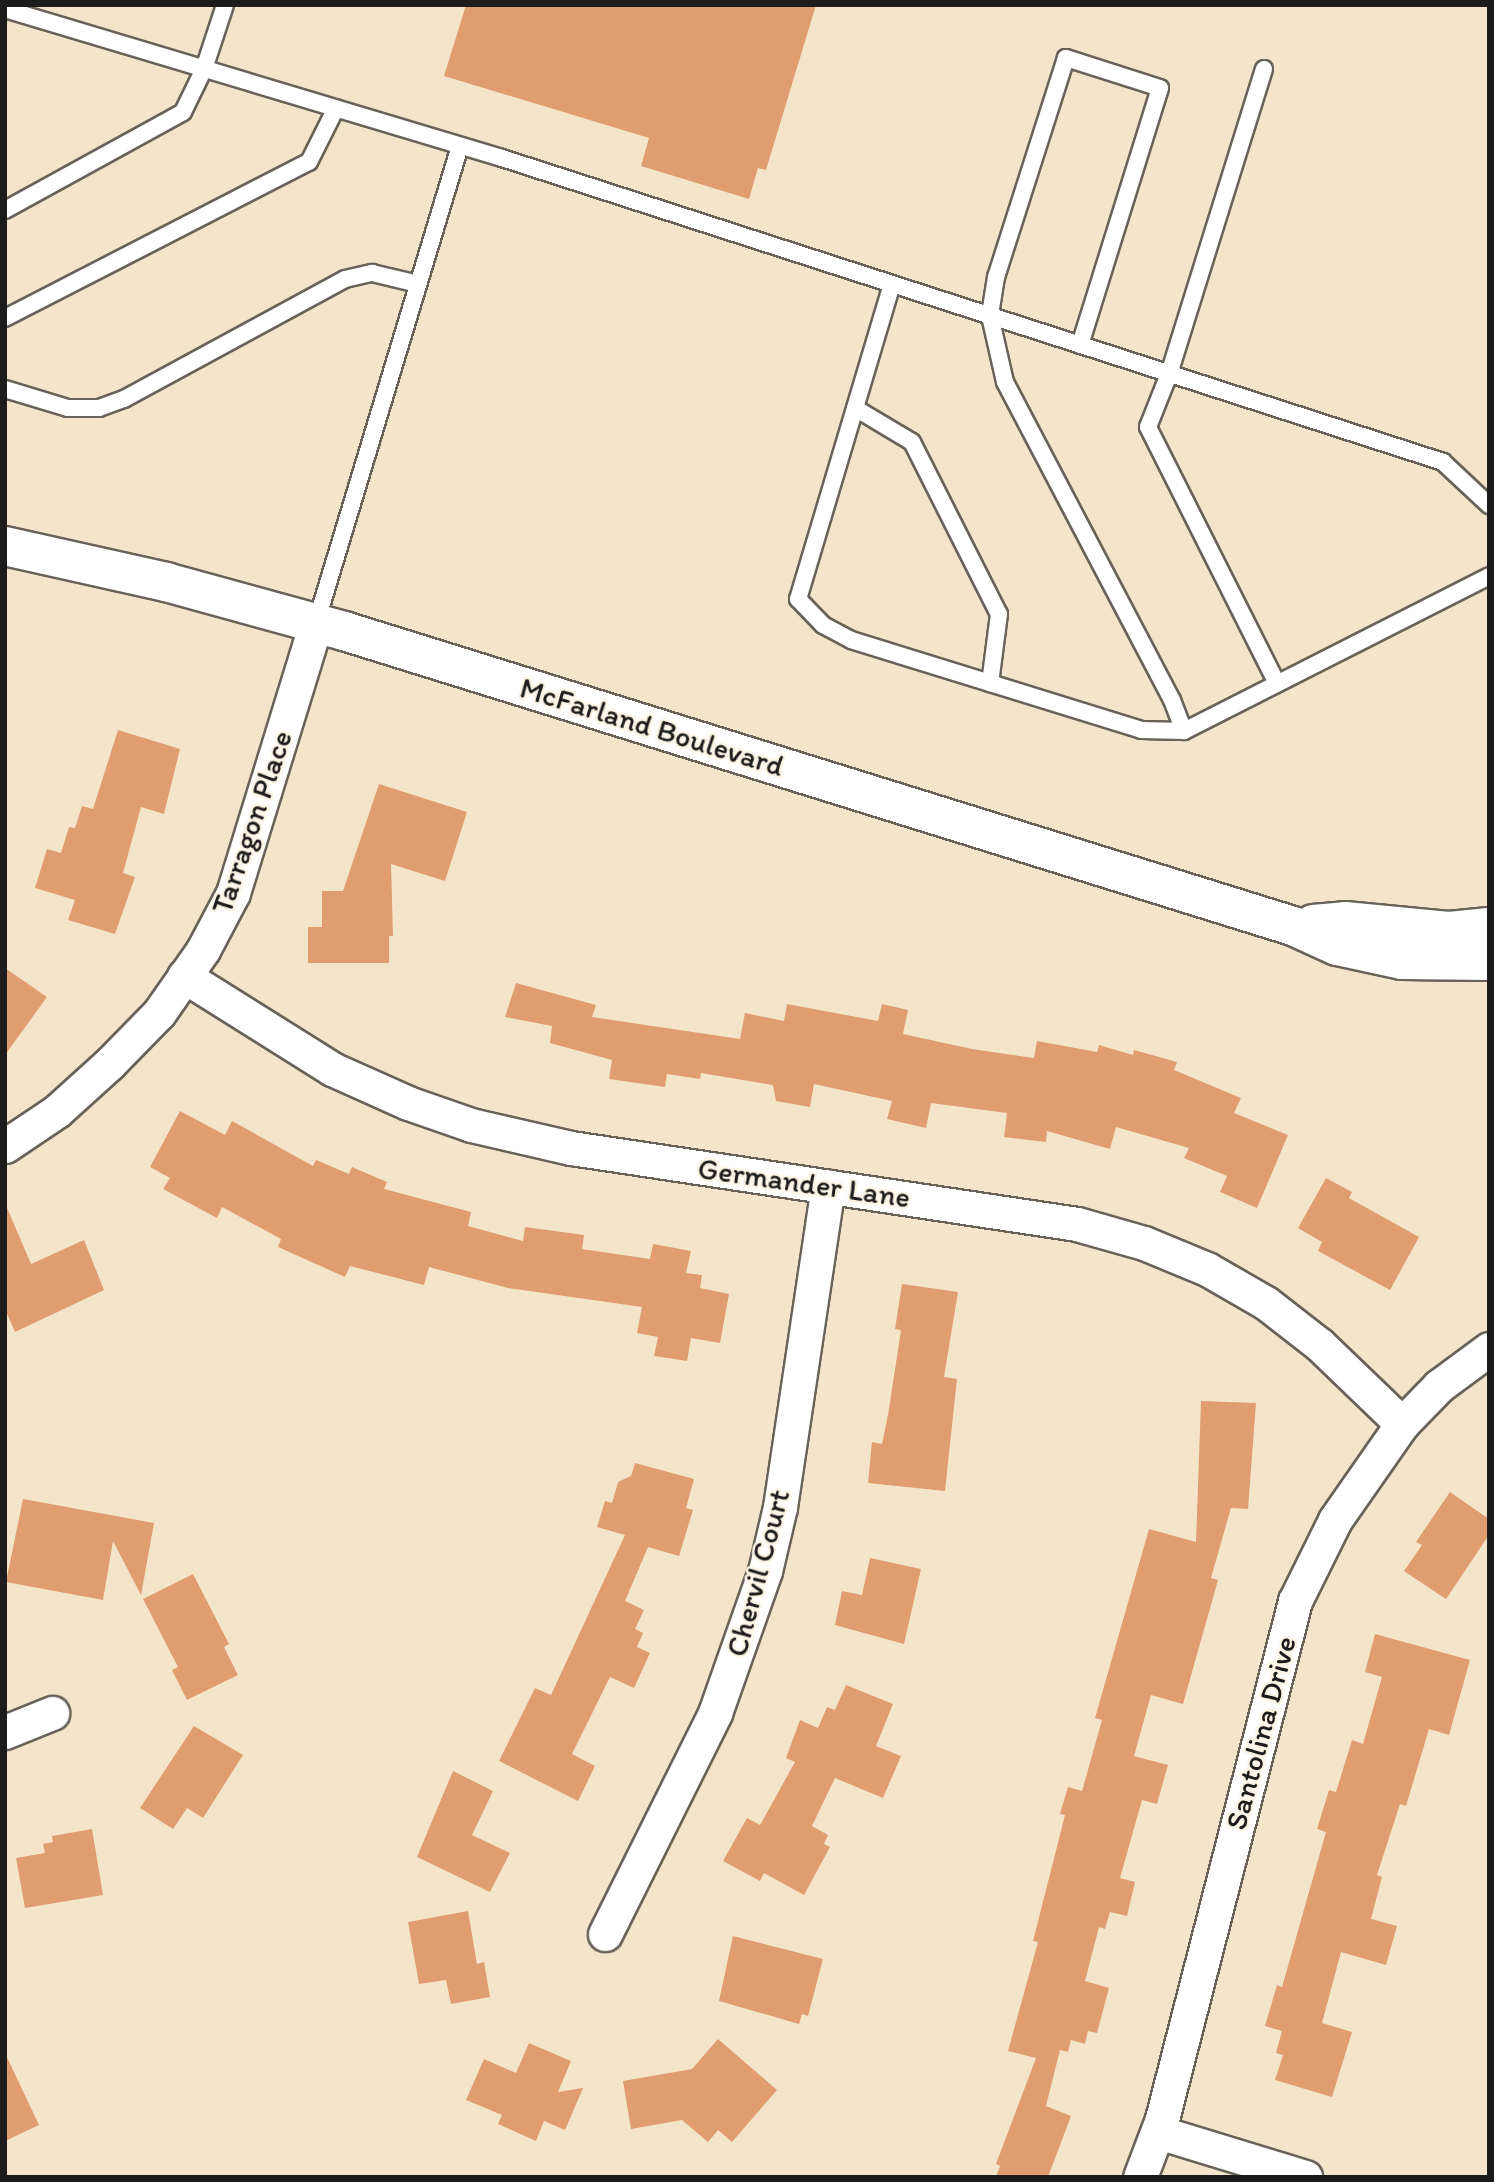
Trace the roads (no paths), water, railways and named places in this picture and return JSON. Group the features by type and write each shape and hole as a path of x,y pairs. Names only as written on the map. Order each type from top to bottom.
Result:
{"street":[{"name":"McFarland Boulevard","path":"5,546 166,582 316,623 1293,926 1337,946 1402,960 1489,961"},
{"name":"Tarragon Place","path":"5,1146 84,1088 159,1013 184,976 233,893 316,623"},
{"name":"McFarland Boulevard","path":"1293,926 1345,921 1449,931 1489,927"},
{"name":"Germander Lane","path":"184,976 332,1069 408,1103 471,1125 571,1147 1077,1224 1174,1254 1252,1294 1307,1334 1402,1424"},
{"name":"Chervil Court","path":"605,1934 715,1713 765,1572 780,1507 828,1187"},
{"name":"Santolina Drive","path":"1140,2177 1158,2132 1291,1613 1335,1520 1402,1424 1439,1385 1489,1349"},
{"path":"5,1732 52,1713"},
{"path":"1158,2132 1305,2177"}],"lane":[{"path":"5,210 183,113 204,69 225,5"},
{"path":"5,9 460,146 1443,462 1489,505"},
{"path":"1080,345 1160,88 1066,58 996,277 990,316 1006,382 1172,700 1184,731"},
{"path":"1264,69 1169,374 1148,427 1277,683"},
{"path":"5,318 309,162 336,108"},
{"path":"316,623 460,146"},
{"path":"5,389 68,408 99,408 124,399 345,279 372,273 418,284"},
{"path":"892,284 798,599 823,625 851,640 1141,730 1184,731 1489,576"},
{"path":"855,408 912,442 999,614 990,683"}]}
